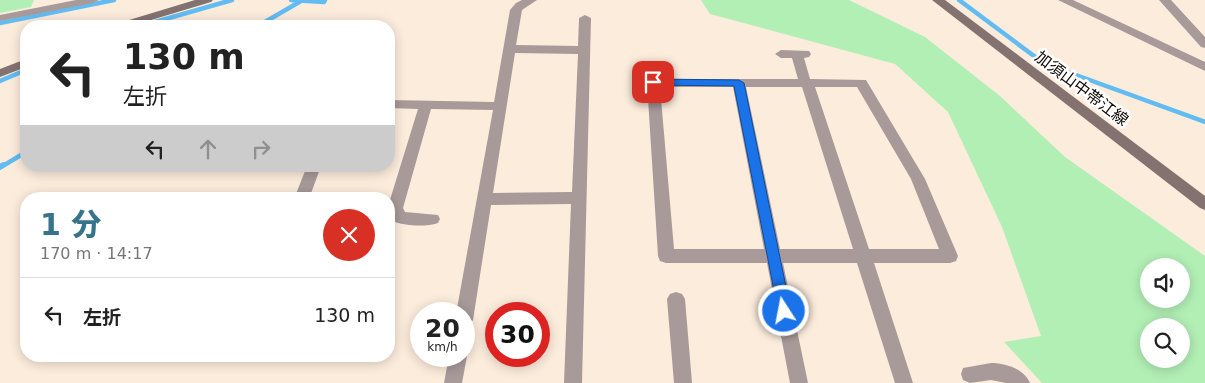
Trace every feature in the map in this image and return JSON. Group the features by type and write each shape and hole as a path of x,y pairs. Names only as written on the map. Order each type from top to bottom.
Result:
{"main road":[{"path":"140,20 207,0"},
{"name":"加須山中帯江線","path":"938,0 1205,204"},
{"path":"0,73 20,65"}],"street":[{"path":"0,18 94,0"},
{"path":"467,302 516,10 520,5 531,0"},
{"path":"1064,0 1205,67"},
{"path":"1165,0 1205,44"},
{"path":"573,383 585,18"},
{"path":"510,48 584,50"},
{"path":"781,54 802,54 807,83 904,383"},
{"path":"653,82 739,83 861,83 918,180 950,256 666,256 653,82"},
{"path":"739,83 799,383"},
{"path":"395,104 500,106"},
{"path":"395,199 426,105"},
{"path":"304,192 312,172"},
{"path":"483,199 580,198"},
{"path":"395,212 400,218 432,219"},
{"path":"676,299 682,383"},
{"path":"454,383 456,367"},
{"path":"970,374 998,371 1008,373 1021,383"}],"green space":[{"path":"0,0 34,0 31,7 0,13"},
{"path":"701,0 849,0 925,37 1000,96 1065,157 1205,256 1205,383 1042,383 1004,342 1041,336 1002,227 948,112 895,64 710,14"}],"waterway":[{"path":"0,23 114,0"},
{"path":"162,20 232,0"},
{"path":"291,0 324,2 325,0"},
{"path":"959,0 1038,59 1062,70 1205,122"},
{"path":"268,20 301,1"},
{"path":"0,81 20,73"},
{"path":"1,167 20,156"}],"route":[{"path":"653,82 739,83 784,311"}]}
